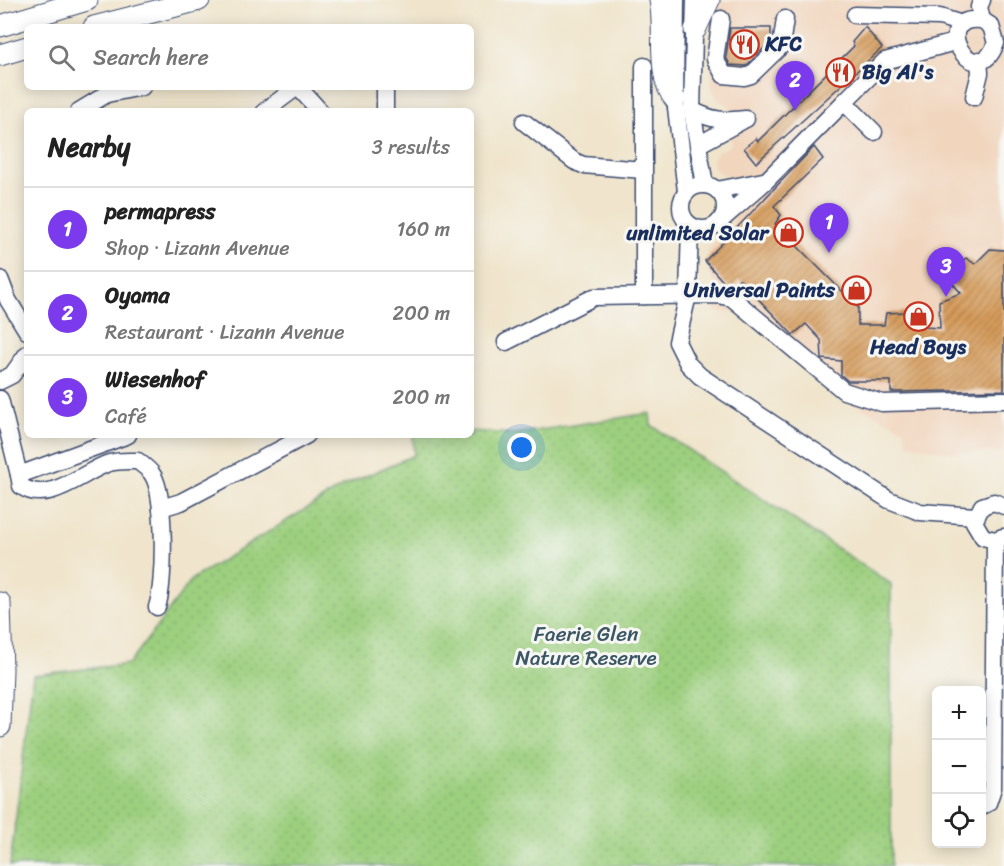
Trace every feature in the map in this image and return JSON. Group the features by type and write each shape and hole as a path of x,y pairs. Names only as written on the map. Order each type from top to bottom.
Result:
{"main road":[{"path":"0,26 87,0"},
{"path":"106,24 199,0"},
{"path":"660,0 663,15 664,79 667,90 684,104"},
{"path":"695,30 709,0"},
{"path":"0,55 24,48"},
{"path":"0,603 2,670 0,726"}],"street":[{"path":"676,0 684,104 686,192 680,206 681,213 690,226 688,295 677,342 688,364 700,376 889,500 920,512 975,516"},
{"path":"690,268 725,206 711,187 684,104 695,30 695,0"},
{"path":"982,0 979,7 982,20"},
{"path":"855,15 940,17 962,24"},
{"path":"721,19 715,59 724,75 744,77 751,75 781,46 785,19"},
{"path":"969,20 982,20 991,26 996,43 988,56 979,60 965,57 955,42 962,24 969,20"},
{"path":"690,226 706,229 716,224 767,180 885,61 955,42"},
{"path":"974,97 980,73 979,60"},
{"path":"644,66 644,296"},
{"path":"84,108 107,94 127,90"},
{"path":"269,108 294,90"},
{"path":"301,90 317,108"},
{"path":"385,90 386,108"},
{"path":"844,102 874,132"},
{"path":"684,104 711,119 724,122 746,119 698,145"},
{"path":"524,122 574,161 583,165 643,170"},
{"path":"686,192 698,185 711,187 767,180"},
{"path":"0,279 8,300 24,326"},
{"path":"506,342 586,299 718,295 732,298 844,391 865,399 882,403 1004,400"},
{"path":"0,381 12,375 24,358"},
{"path":"0,399 21,486 29,492 39,493 66,484 108,463 138,461 153,474 160,508 162,593 157,607"},
{"path":"19,475 86,443 112,438"},
{"path":"160,508 181,502 301,438"},
{"path":"986,804 993,788 1000,538 979,533 974,522 977,510 987,503 1004,506"}],"shaded area":[{"path":"720,0 1004,0 1004,452 954,453 907,444 904,429 840,397 760,325 734,312 715,312 715,283 708,271 707,256 710,248 734,222 729,175 722,175 714,169 712,161 718,151 731,146 729,105 718,101 712,89 711,69"}],"green space":[{"name":"Faerie Glen Nature Reserve","path":"650,413 651,425 891,584 891,866 10,866 33,675 129,664 192,579 343,486 414,455 413,438 474,438 474,431 515,434"}],"building":[{"path":"865,27 882,48 756,163 744,148 756,138 758,141 854,46 852,42"},
{"path":"730,28 771,28 771,41 746,66 730,65 726,57"},
{"path":"814,147 823,159 774,206 781,215 775,224 858,307 858,325 884,325 886,313 907,312 910,326 940,328 939,301 961,293 946,276 966,258 975,264 990,249 1004,250 1004,390 891,392 891,381 848,381 841,375 841,361 822,359 821,340 806,324 793,335 739,279 733,288 727,286 705,261"}],"place":[{"name":"KFC","path":"744,44"},
{"name":"Big Al's","path":"841,72"},
{"name":"Oyama","path":"795,111"},
{"name":"unlimited Solar","path":"789,233"},
{"name":"permapress","path":"829,253"},
{"name":"Universal Paints","path":"856,290"},
{"name":"Wiesenhof","path":"946,297"},
{"name":"Head Boys","path":"918,316"}]}
